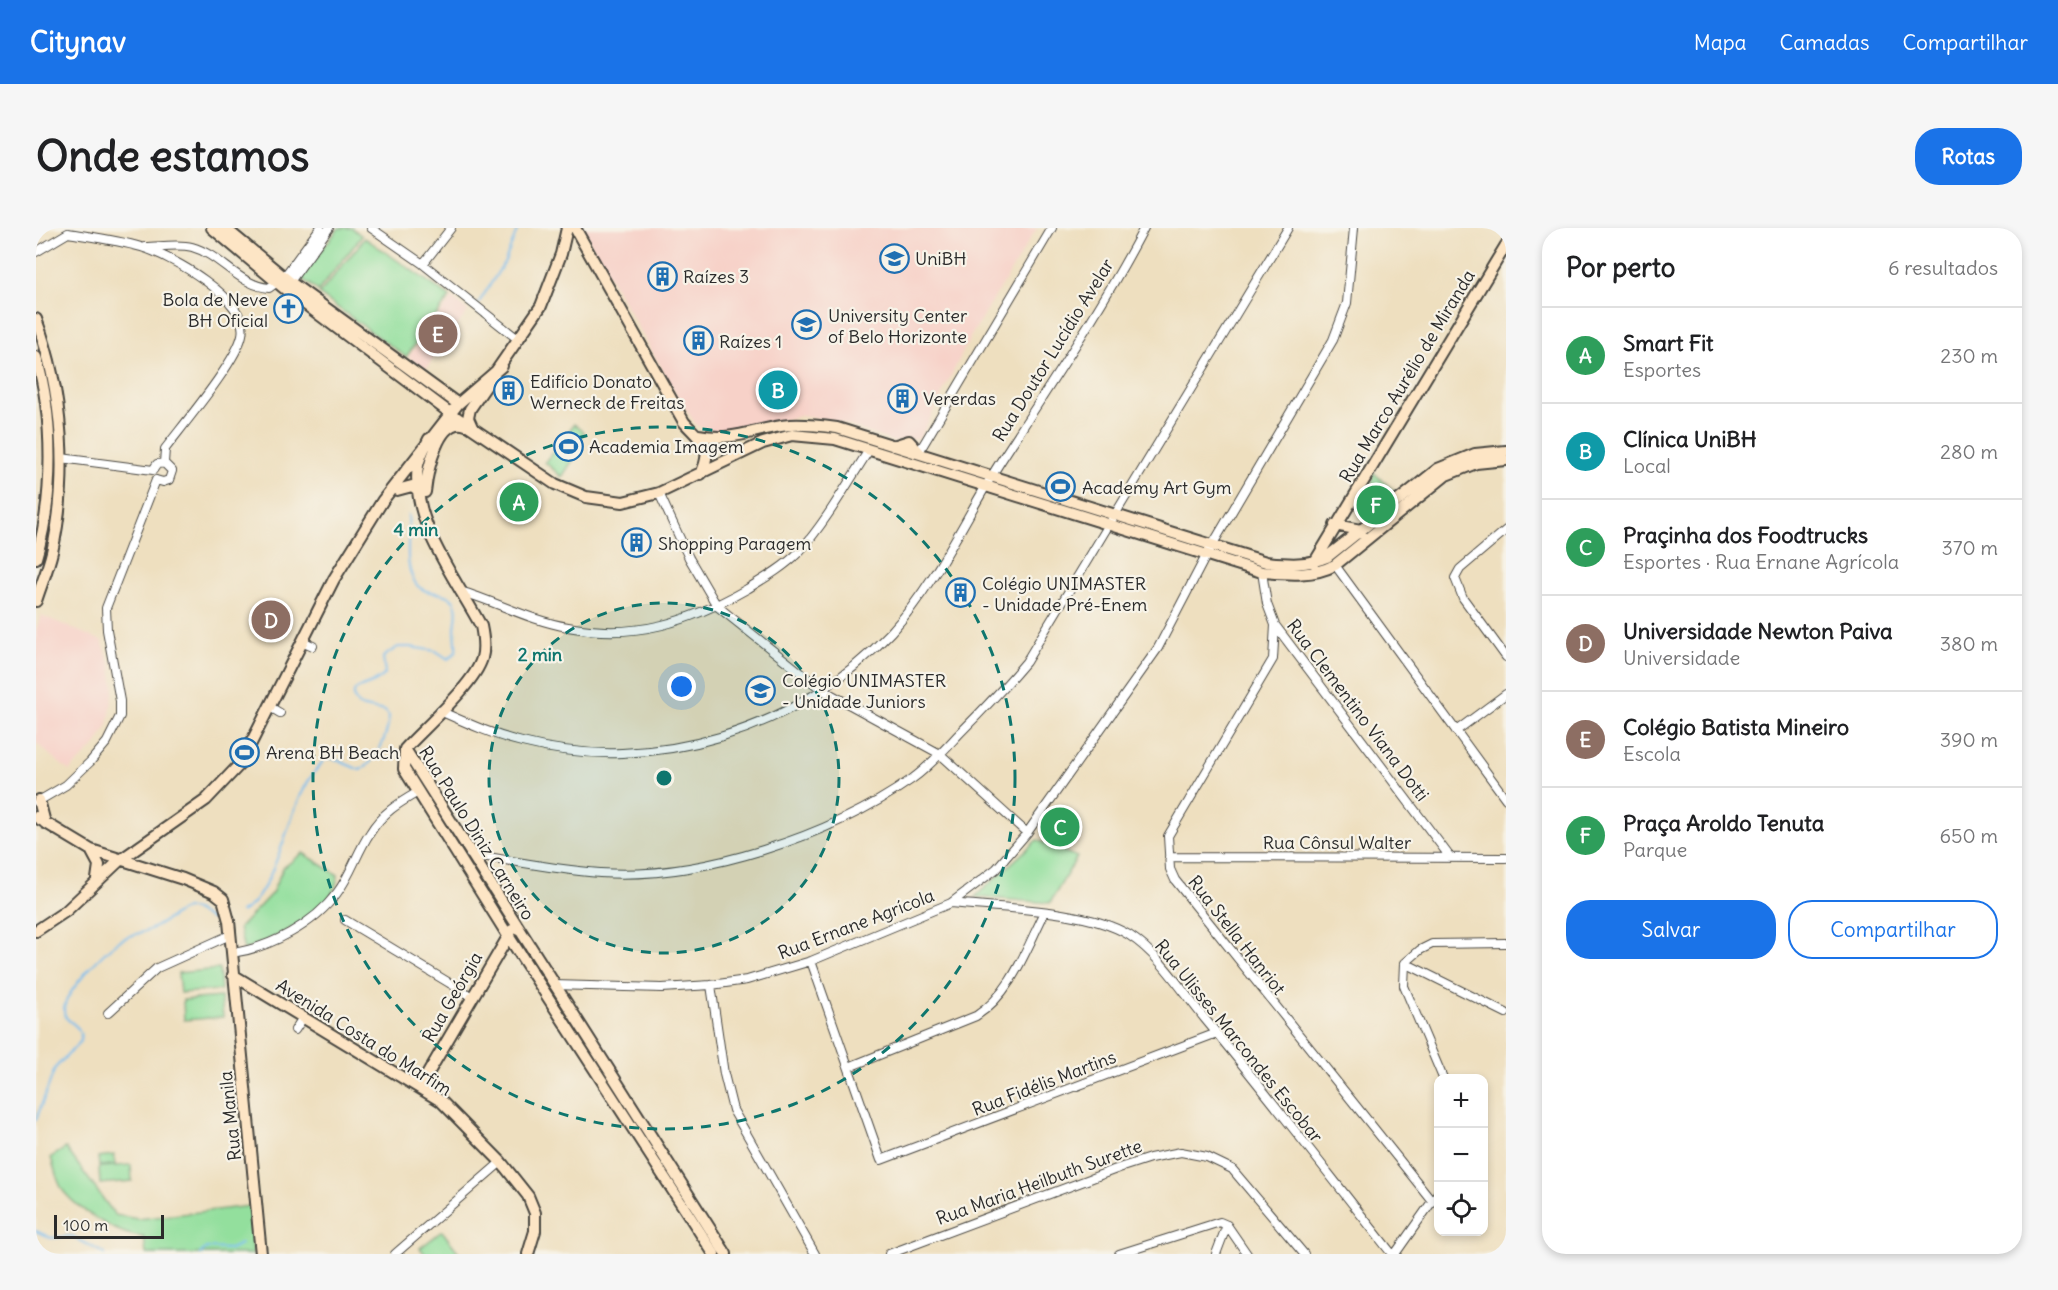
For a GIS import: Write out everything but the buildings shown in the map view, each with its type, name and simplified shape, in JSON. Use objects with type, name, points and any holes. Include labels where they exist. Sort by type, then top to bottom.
[{"type":"street","points":[[212,228],[450,413],[555,484],[586,497],[623,502],[659,493],[701,475],[752,447],[792,435],[835,439],[988,481],[1211,549],[1266,561],[1294,564],[1314,562],[1327,557],[1356,529],[1438,469],[1475,454],[1506,451]]},
{"type":"street","points":[[225,228],[284,283],[458,404]]},
{"type":"street","points":[[284,283],[320,228]]},
{"type":"street","points":[[36,252],[68,231],[144,247],[190,246],[207,253],[252,285],[269,288],[284,283],[329,228]]},
{"type":"street","points":[[371,228],[423,264],[519,340]]},
{"type":"street","points":[[423,264],[451,228]]},
{"type":"street","points":[[559,258],[560,228]]},
{"type":"street","points":[[472,427],[468,418],[470,410],[541,306],[559,258],[567,228]]},
{"type":"street","points":[[575,228],[684,422],[698,435],[708,454],[701,475]]},
{"type":"street","points":[[899,457],[919,452],[1052,228]]},
{"type":"street","name":"Rua Doutor Lucídio Avelar","points":[[440,711],[486,731],[549,748],[591,752],[671,750],[708,741],[768,720],[821,689],[860,662],[891,632],[918,599],[988,481],[1116,281],[1144,228]]},
{"type":"street","points":[[470,854],[601,873],[681,869],[747,856],[849,815],[913,778],[999,694],[1026,662],[1288,228]]},
{"type":"street","name":"Rua Ernane Agrícola","points":[[552,985],[662,988],[711,986],[747,980],[811,961],[951,903],[996,868],[1027,833],[1158,648],[1211,549],[1333,340],[1347,303],[1354,228]]},
{"type":"street","points":[[559,258],[570,242],[582,241]]},
{"type":"street","name":"Rua Marco Aurélio de Miranda","points":[[1314,562],[1506,245]]},
{"type":"street","points":[[144,247],[210,283],[228,299],[243,326],[242,336],[232,358],[165,449],[164,463]]},
{"type":"street","points":[[36,319],[44,339],[55,394],[61,458],[60,494],[52,553],[36,601]]},
{"type":"street","points":[[36,357],[46,408],[48,497],[36,558]]},
{"type":"street","points":[[36,931],[66,911],[97,879],[119,861],[206,800],[241,763],[270,707],[308,644],[334,579],[383,500],[450,413],[502,366]]},
{"type":"street","points":[[383,500],[397,490],[432,454],[452,424],[461,422],[472,427]]},
{"type":"street","points":[[698,435],[721,438],[789,425],[837,428],[893,446],[909,441],[919,452],[988,481]]},
{"type":"street","points":[[47,437],[61,458],[153,470]]},
{"type":"street","points":[[405,749],[472,678],[482,658],[484,642],[481,626],[431,538],[419,491],[418,469],[429,439]]},
{"type":"street","points":[[460,591],[484,598],[524,615],[568,627],[613,633],[680,622],[717,606],[772,574],[799,552],[824,519],[869,450]]},
{"type":"street","points":[[423,507],[432,454]]},
{"type":"street","points":[[1211,549],[1262,572],[1316,573],[1335,565],[1446,475],[1476,464],[1506,460]]},
{"type":"street","points":[[153,470],[157,464],[164,463],[171,468],[171,477],[163,482],[156,480]]},
{"type":"street","points":[[119,861],[91,850],[40,820],[39,800],[73,779],[107,742],[120,716],[120,701],[107,630],[106,608],[156,480],[153,470]]},
{"type":"street","points":[[397,490],[408,486],[419,491]]},
{"type":"street","points":[[659,493],[688,558],[717,606],[821,689],[940,754],[1027,833]]},
{"type":"street","points":[[1346,507],[1356,529],[1358,547]]},
{"type":"street","points":[[1335,525],[1356,529]]},
{"type":"street","points":[[1506,530],[1460,568],[1455,578],[1463,598],[1506,657]]},
{"type":"street","points":[[1335,565],[1506,799]]},
{"type":"street","name":"Rua Clementino Viana Dotti","points":[[1262,572],[1267,604],[1275,625],[1450,857]]},
{"type":"street","points":[[471,608],[477,600],[484,598]]},
{"type":"street","name":"Rua Stella Hanriot","points":[[1275,625],[1273,659],[1168,836],[1168,857],[1175,880],[1432,1202]]},
{"type":"street","points":[[1456,731],[1506,694]]},
{"type":"street","points":[[270,707],[280,713]]},
{"type":"street","name":"Rua Paulo Diniz Carneiro","points":[[405,749],[404,769],[507,934],[681,1193],[726,1254]]},
{"type":"street","name":"Rua Paulo Diniz Carneiro","points":[[405,749],[681,1193],[714,1254]]},
{"type":"street","points":[[232,953],[285,934],[323,908],[337,893],[369,833],[382,817],[418,792]]},
{"type":"street","points":[[91,850],[99,865],[97,879]]},
{"type":"street","name":"Rua Cônsul Walter","points":[[1168,857],[1506,858]]},
{"type":"street","name":"Rua Manila","points":[[119,861],[220,892],[227,910],[261,1254]]},
{"type":"street","name":"Rua Ulisses Marcondes Escobar","points":[[951,903],[1045,912],[1093,921],[1128,934],[1152,955],[1217,1033],[1394,1254]]},
{"type":"street","points":[[811,961],[849,1067],[976,1016],[988,1009],[1001,997],[1045,912]]},
{"type":"street","points":[[345,920],[471,996]]},
{"type":"street","name":"Rua Geórgia","points":[[420,1087],[507,934],[517,926]]},
{"type":"street","points":[[108,1013],[157,968],[231,935]]},
{"type":"street","points":[[1441,1074],[1404,986],[1405,963],[1420,950],[1432,944],[1506,943]]},
{"type":"street","points":[[1405,963],[1506,1012]]},
{"type":"street","name":"Avenida Costa do Marfim","points":[[233,975],[441,1101],[501,1162],[528,1197],[536,1214],[535,1232],[528,1254]]},
{"type":"street","points":[[711,986],[724,1074],[733,1110],[815,1254]]},
{"type":"street","points":[[295,1030],[303,1019]]},
{"type":"street","name":"Rua Fidélis Martins","points":[[849,1067],[880,1160],[1217,1033]]},
{"type":"street","name":"Rua Maria Heilbuth Surette","points":[[889,1254],[1119,1168],[1150,1158],[1181,1152],[1207,1157],[1232,1169],[1304,1254]]},
{"type":"street","points":[[395,1254],[501,1162]]},
{"type":"street","points":[[1394,1254],[1434,1199]]},
{"type":"street","points":[[1119,1254],[1220,1222],[1227,1225],[1247,1254]]},
{"type":"street","points":[[1216,1254],[1227,1225]]},
{"type":"shaded area","name":"University Center of Belo Horizonte","points":[[582,228],[1037,228],[971,336],[920,438],[894,442],[839,422],[801,416],[722,434],[697,426],[680,401]]},
{"type":"shaded area","points":[[452,298],[468,311],[425,370],[408,357]]},
{"type":"shaded area","points":[[41,615],[102,641],[111,666],[114,688],[108,725],[96,745],[69,771],[36,743],[36,631]]},
{"type":"green space","points":[[339,228],[352,228],[362,236],[318,291],[300,277]]},
{"type":"green space","points":[[365,238],[450,297],[406,357],[319,294]]},
{"type":"green space","name":"Academia Imagem","points":[[574,424],[584,432],[573,460],[562,477],[545,462]]},
{"type":"green space","points":[[1373,472],[1397,494],[1369,517]]},
{"type":"green space","points":[[1060,809],[1074,820],[1063,847],[1044,834]]},
{"type":"green space","points":[[1037,840],[1077,857],[1050,903],[975,897]]},
{"type":"green space","points":[[303,853],[338,875],[334,889],[326,901],[302,922],[271,939],[244,950],[239,928],[272,893],[283,868]]},
{"type":"green space","points":[[219,969],[221,990],[180,993],[178,973]]},
{"type":"green space","points":[[221,997],[223,1017],[184,1020],[183,1000]]},
{"type":"green space","points":[[66,1148],[115,1215],[138,1219],[250,1206],[253,1254],[146,1254],[144,1237],[123,1232],[101,1221],[80,1207],[64,1192],[51,1157]]},
{"type":"green space","points":[[114,1155],[115,1165],[99,1166],[98,1157]]},
{"type":"green space","points":[[131,1165],[132,1181],[100,1184],[99,1167]]},
{"type":"green space","points":[[442,1231],[460,1254],[425,1254],[420,1248]]},
{"type":"waterway","points":[[478,304],[505,261],[517,231]]},
{"type":"waterway","points":[[240,912],[250,906],[267,881],[301,794],[325,759],[332,758],[360,770],[372,761],[380,747],[389,716],[385,711],[359,706],[353,697],[355,690],[382,677],[385,674],[383,657],[398,647],[436,651],[448,659],[456,652],[457,612],[455,603],[448,596],[421,589],[416,584],[409,568],[408,515]]},
{"type":"waterway","points":[[36,1120],[55,1068],[81,1041],[79,1030],[67,1018],[64,1011],[70,994],[86,972],[121,940],[151,929],[183,910],[191,909],[212,919]]},
{"type":"waterway","points":[[36,1231],[51,1238],[72,1236],[105,1254]]},
{"type":"waterway","points":[[200,1254],[206,1248],[230,1249],[241,1244]]},
{"type":"place","name":"UniBH","points":[[894,258]]},
{"type":"place","name":"Raízes 3","points":[[662,276]]},
{"type":"place","name":"Bola de Neve BH Oficial","points":[[289,309]]},
{"type":"place","name":"University Center of Belo Horizonte","points":[[807,325]]},
{"type":"place","name":"Colégio Batista Mineiro","points":[[438,334]]},
{"type":"place","name":"Raízes 1","points":[[698,341]]},
{"type":"place","name":"Clínica UniBH","points":[[778,390]]},
{"type":"place","name":"Edifício Donato Werneck de Freitas","points":[[509,391]]},
{"type":"place","name":"Vererdas","points":[[902,398]]},
{"type":"place","name":"Academia Imagem","points":[[568,446]]},
{"type":"place","name":"Academy Art Gym","points":[[1061,487]]},
{"type":"place","name":"Smart Fit","points":[[519,502]]},
{"type":"place","name":"Praça Aroldo Tenuta","points":[[1376,505]]},
{"type":"place","name":"Shopping Paragem","points":[[637,543]]},
{"type":"place","name":"Colégio UNIMASTER - Unidade Pré-Enem","points":[[961,593]]},
{"type":"place","name":"Universidade Newton Paiva","points":[[271,620]]},
{"type":"place","name":"Colégio UNIMASTER - Unidade Juniors","points":[[761,690]]},
{"type":"place","name":"Arena BH Beach","points":[[245,752]]},
{"type":"place","name":"Praçinha dos Foodtrucks","points":[[1060,827]]}]
